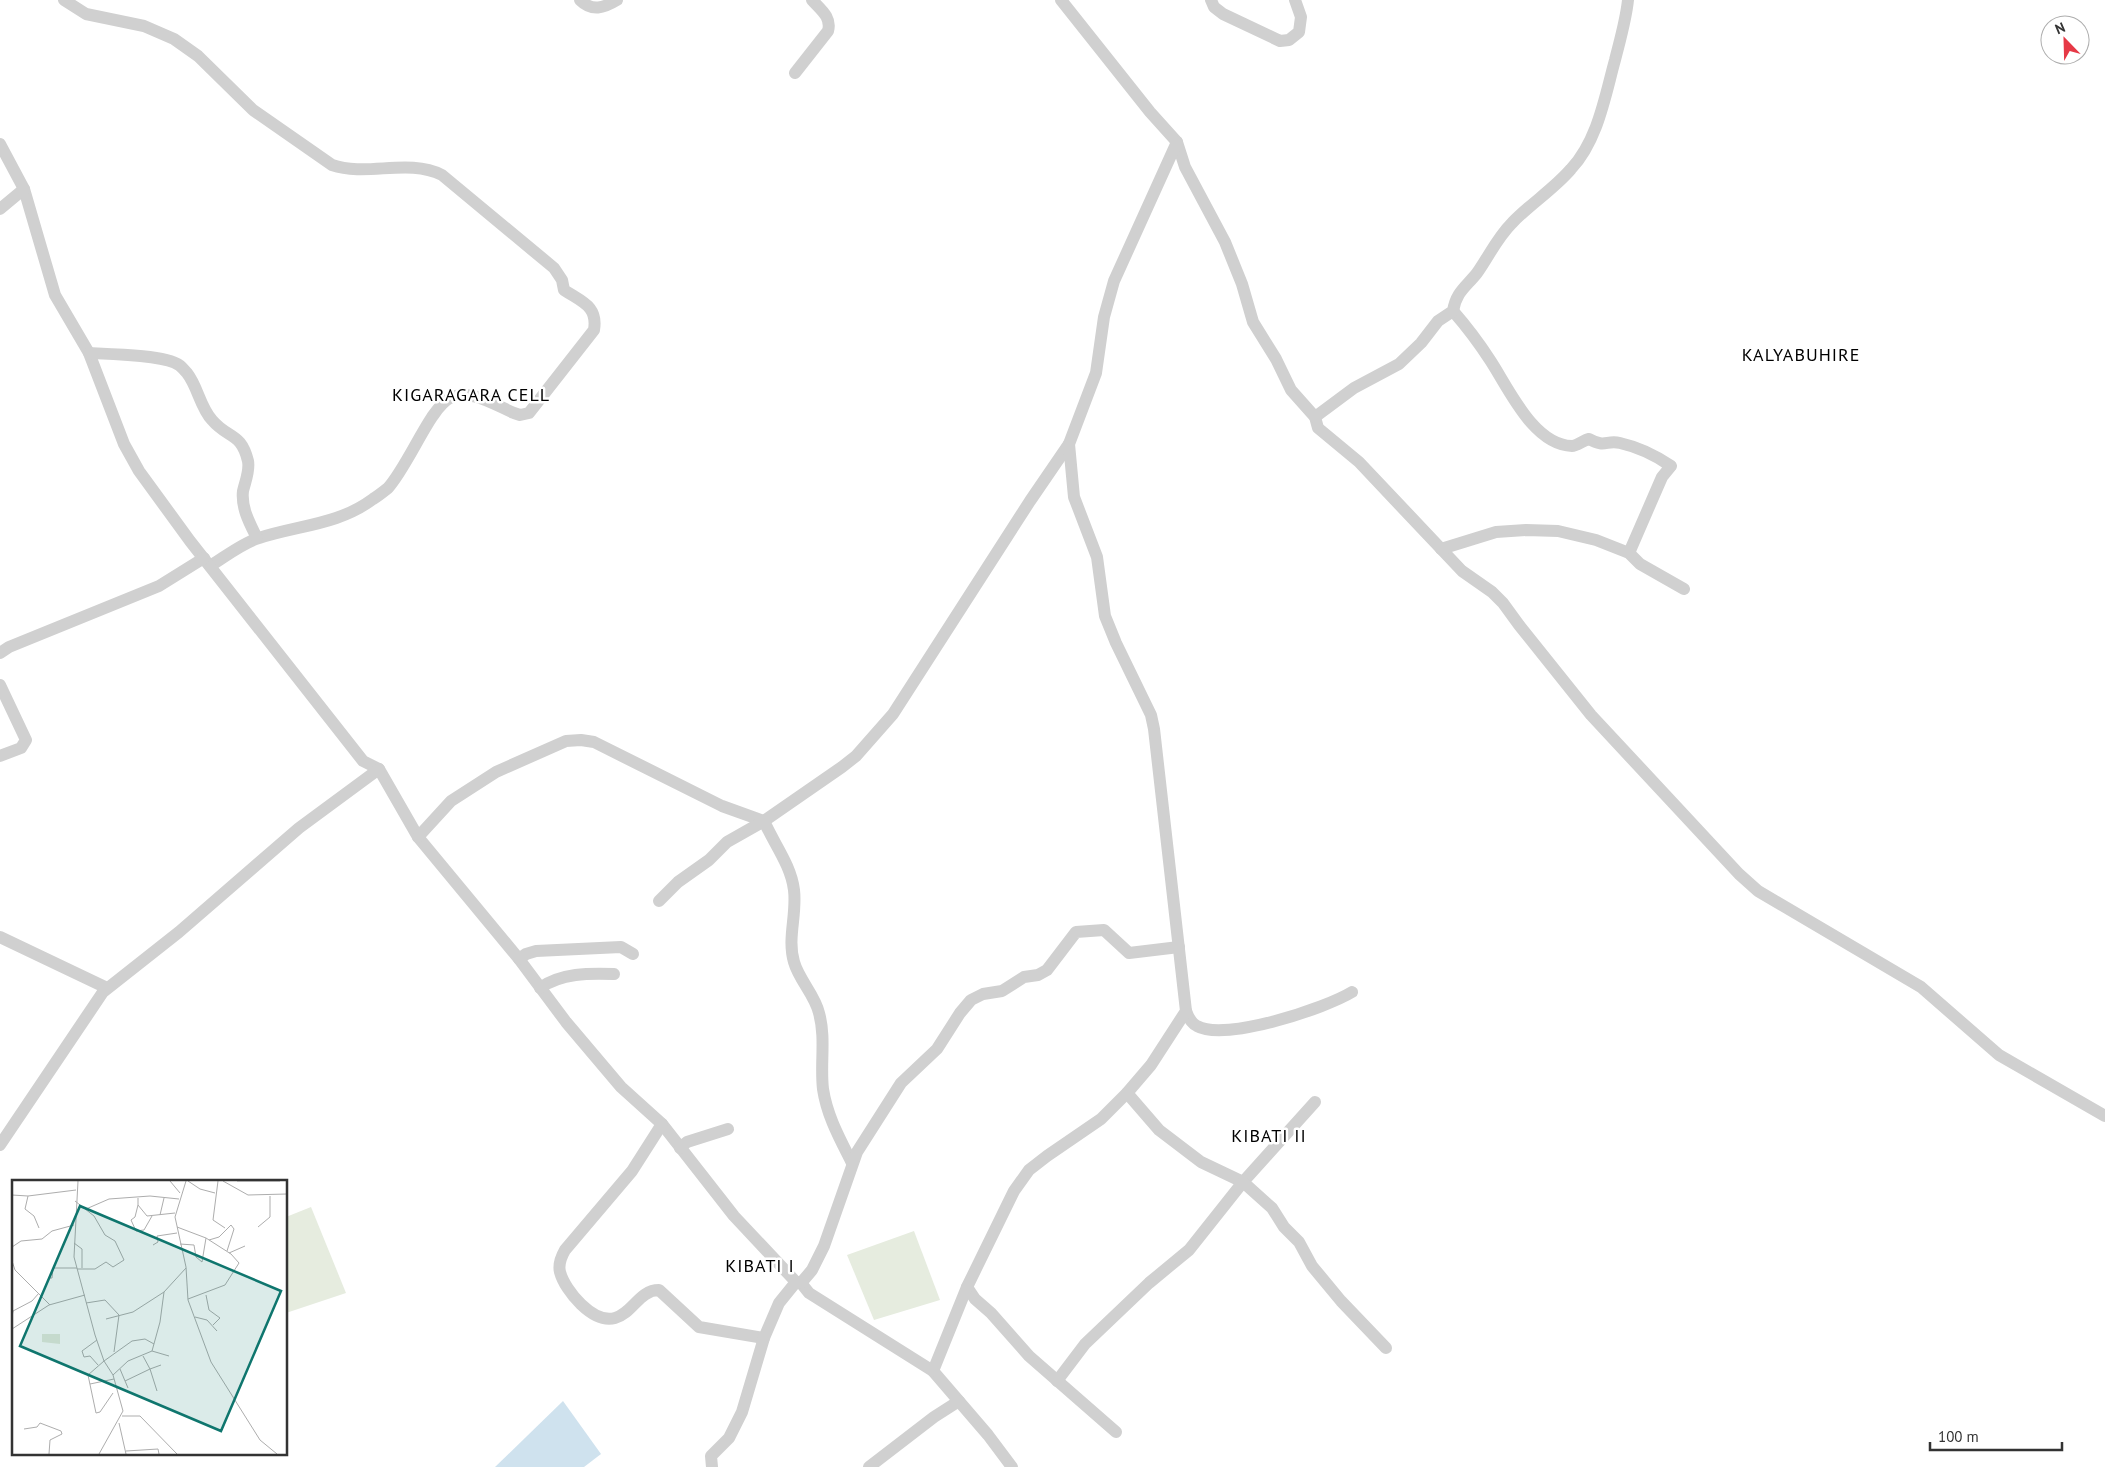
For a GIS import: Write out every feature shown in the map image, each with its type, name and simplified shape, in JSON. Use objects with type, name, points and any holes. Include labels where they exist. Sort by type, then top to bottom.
[{"type":"street","points":[[0,653],[9,647],[159,586],[257,538],[286,529],[337,520],[371,501],[388,487],[399,472],[418,438],[448,398],[460,394],[469,394],[520,415],[529,413],[594,330],[594,313],[591,308],[564,290],[562,280],[554,268],[442,174],[419,168],[364,171],[332,165],[253,110],[198,56],[174,39],[144,26],[86,14],[64,0]]},
{"type":"street","points":[[580,0],[589,7],[596,9],[617,0]]},
{"type":"street","points":[[795,73],[830,26],[825,14],[812,0]]},
{"type":"street","points":[[1060,0],[1150,112],[1177,142],[1185,167],[1225,242],[1253,322],[1276,359],[1292,390],[1315,417],[1318,428],[1359,462],[1462,571],[1492,592],[1591,715],[1739,874],[1758,891],[1921,987],[1999,1055],[2105,1116]]},
{"type":"street","points":[[1211,0],[1214,7],[1223,14],[1280,41],[1289,40],[1299,32],[1301,18],[1295,0]]},
{"type":"street","points":[[1628,0],[1627,14],[1605,96],[1594,131],[1585,151],[1572,169],[1512,223],[1496,242],[1477,272],[1455,299],[1454,311],[1475,336],[1519,407],[1540,431],[1556,442],[1574,446],[1590,439],[1599,445],[1618,442],[1654,454],[1671,466],[1662,477],[1629,553]]},
{"type":"street","points":[[659,901],[678,882],[709,860],[727,842],[764,821],[856,756],[892,714],[1030,501],[1070,444],[1096,373],[1104,316],[1114,281],[1177,142]]},
{"type":"street","points":[[0,144],[24,189],[55,296],[89,353],[124,444],[139,471],[207,562],[363,761],[379,769],[418,837],[621,1087],[662,1124],[734,1216],[809,1293],[933,1372],[1012,1467]]},
{"type":"street","points":[[0,209],[24,189]]},
{"type":"street","points":[[1315,417],[1354,388],[1399,364],[1421,343],[1438,321],[1454,311]]},
{"type":"street","points":[[89,353],[164,360],[179,364],[187,373],[210,419],[239,440],[244,449],[248,464],[243,504],[247,518],[257,538]]},
{"type":"street","points":[[1070,444],[1074,497],[1097,557],[1105,616],[1151,715],[1157,747],[1161,802],[1186,1011],[1189,1019],[1198,1027],[1222,1030],[1270,1023],[1326,1005],[1352,992]]},
{"type":"street","points":[[1442,549],[1483,535],[1526,530],[1574,534],[1596,540],[1629,553],[1654,574],[1684,589]]},
{"type":"street","points":[[0,685],[26,740],[25,745],[21,748],[0,756]]},
{"type":"street","points":[[418,837],[451,801],[468,788],[496,772],[553,746],[566,741],[581,740],[594,742],[722,806],[764,821],[792,881],[794,892],[790,938],[794,964],[819,1012],[823,1041],[823,1089],[826,1104],[831,1121],[852,1162]]},
{"type":"street","points":[[0,1145],[108,988],[180,932],[299,828],[379,769]]},
{"type":"street","points":[[712,1467],[712,1456],[729,1438],[742,1412],[764,1338],[779,1303],[812,1270],[824,1246],[856,1152],[901,1083],[937,1048],[971,1000],[983,994],[1002,991],[1024,978],[1038,975],[1047,970],[1076,932],[1104,930],[1129,953],[1179,947]]},
{"type":"street","points":[[0,937],[108,988]]},
{"type":"street","points":[[518,959],[536,951],[621,947],[633,954]]},
{"type":"street","points":[[540,988],[551,980],[572,976],[614,974]]},
{"type":"street","points":[[933,1372],[967,1287],[1014,1191],[1029,1170],[1101,1119],[1127,1093],[1151,1065],[1186,1011]]},
{"type":"street","points":[[1127,1093],[1159,1130],[1201,1162],[1243,1182],[1272,1208],[1284,1227],[1299,1242],[1312,1266],[1341,1301],[1386,1348]]},
{"type":"street","points":[[1056,1375],[1104,1325],[1149,1283],[1189,1250],[1243,1182],[1315,1102]]},
{"type":"street","points":[[662,1124],[632,1171],[565,1250],[560,1260],[559,1270],[564,1282],[580,1304],[594,1315],[608,1320],[626,1313],[644,1295],[652,1290],[659,1290],[699,1327],[764,1338]]},
{"type":"street","points":[[680,1148],[687,1142],[728,1129]]},
{"type":"street","points":[[967,1287],[975,1299],[991,1313],[1029,1356],[1056,1375],[1116,1432]]},
{"type":"street","points":[[869,1467],[934,1416],[959,1401]]},
{"type":"shaded area","points":[[311,1207],[346,1293],[288,1312],[288,1216]]},
{"type":"shaded area","points":[[914,1231],[940,1300],[874,1320],[847,1255]]},
{"type":"water","points":[[563,1401],[601,1454],[584,1467],[495,1467]]},
{"type":"district","name":"KALYABUHIRE","points":[[1801,355]]},
{"type":"district","name":"KIGARAGARA CELL","points":[[471,395]]},
{"type":"district","name":"KIBATI II","points":[[1269,1136]]},
{"type":"district","name":"KIBATI I","points":[[760,1266]]}]
